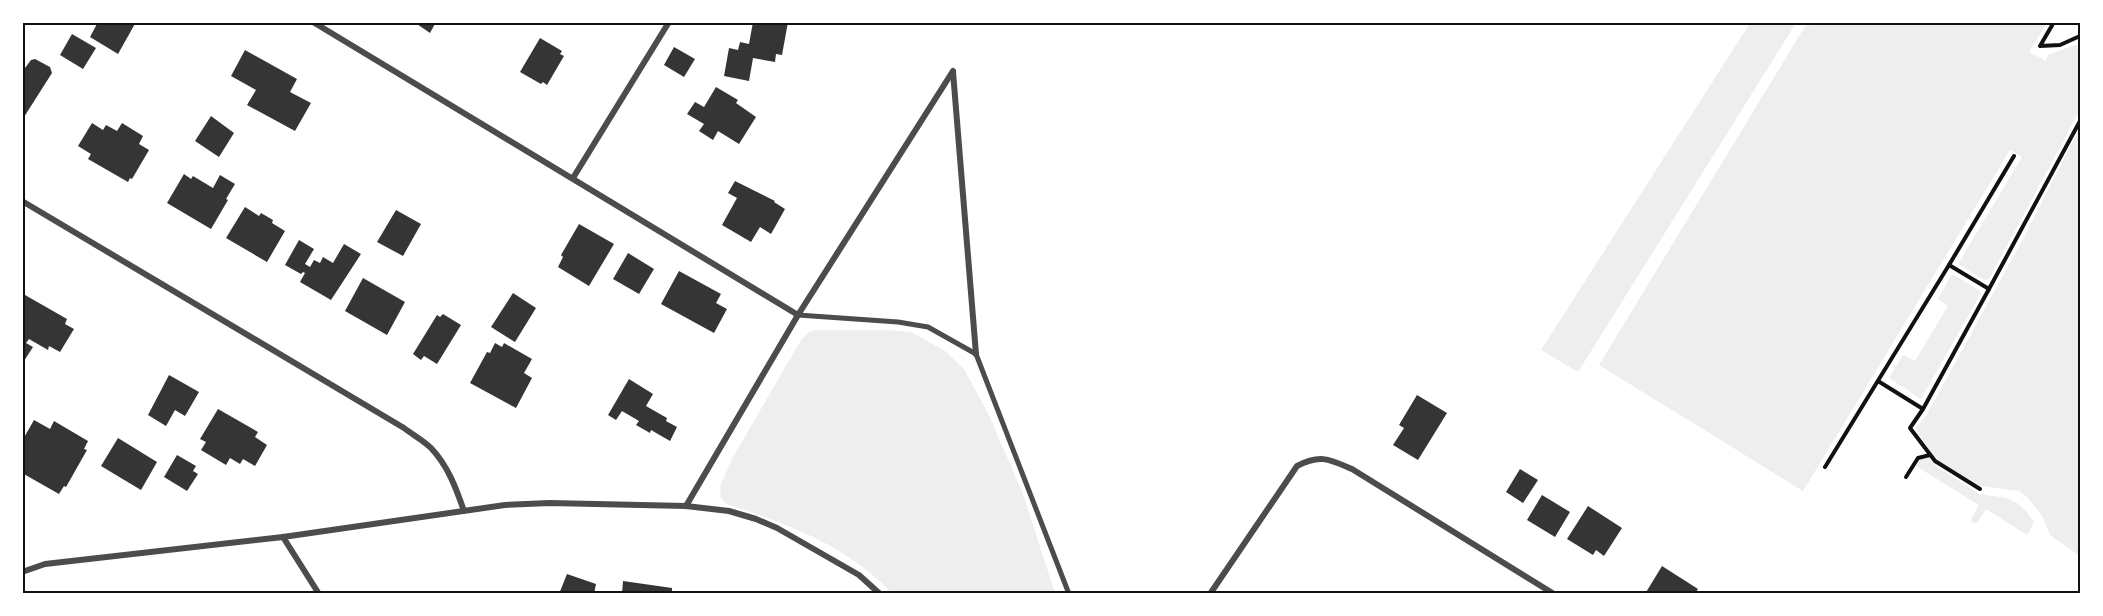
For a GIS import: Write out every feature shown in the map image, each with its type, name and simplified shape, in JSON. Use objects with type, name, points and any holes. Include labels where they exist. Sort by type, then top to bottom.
[{"type":"street","points":[[313,22],[798,315],[898,322],[928,327],[976,354]]},
{"type":"street","points":[[573,178],[669,22]]},
{"type":"street","points":[[686,506],[798,315],[953,71],[976,354],[1069,594]]},
{"type":"street","points":[[22,201],[404,428],[430,447],[442,462],[452,478],[464,511]]},
{"type":"street","points":[[1210,594],[1297,466],[1310,459],[1326,458],[1352,469],[1554,594]]},
{"type":"street","points":[[22,572],[45,564],[283,537],[505,505],[550,503],[686,506],[729,511],[777,528],[859,575],[880,594]]},
{"type":"street","points":[[283,537],[319,594]]},
{"type":"path","points":[[2054,22],[2040,46],[2060,45],[2080,36]]},
{"type":"path","points":[[1980,489],[1935,461],[1911,428],[2080,120]]},
{"type":"path","points":[[1825,467],[2014,156]]},
{"type":"path","points":[[1949,265],[1989,289]]},
{"type":"path","points":[[1878,381],[1923,409]]},
{"type":"path","points":[[1906,477],[1918,458],[1930,455]]},
{"type":"shaded area","points":[[1750,23],[1796,23],[1578,372],[1541,350]]},
{"type":"shaded area","points":[[1807,23],[1851,51],[1808,23],[2047,23],[2029,52],[2046,61],[2048,55],[2080,43],[2080,110],[1989,279],[1984,280],[1958,264],[2022,157],[2010,150],[1803,491],[1599,365]]},
{"type":"shaded area","points":[[2080,127],[2080,556],[2050,535],[2042,516],[2027,497],[2019,491],[1981,486],[1936,460],[1915,428],[1926,416],[2024,237]]},
{"type":"shaded area","points":[[1952,274],[1980,291],[1980,295],[1921,399],[1889,378],[1903,355],[1915,361],[1948,306],[1938,299]]},
{"type":"shaded area","points":[[815,330],[911,332],[945,351],[964,369],[989,415],[1023,494],[1055,593],[892,593],[855,562],[816,538],[727,504],[721,498],[720,486],[733,457],[801,340]]},
{"type":"shaded area","points":[[1929,458],[1932,463],[1979,494],[2007,498],[2017,503],[2034,522],[2027,535],[1986,509],[1977,523],[1972,523],[1971,519],[1979,505],[1916,466],[1920,460]]},
{"type":"building","points":[[98,22],[136,22],[118,54],[90,37]]},
{"type":"building","points":[[414,22],[436,22],[430,33]]},
{"type":"building","points":[[753,22],[788,22],[782,55],[776,54],[775,62],[753,58],[749,81],[724,76],[729,48],[738,50],[740,42],[749,44]]},
{"type":"building","points":[[72,34],[96,48],[83,69],[60,55]]},
{"type":"building","points":[[540,38],[562,51],[560,54],[564,56],[547,85],[520,72]]},
{"type":"building","points":[[674,47],[695,59],[684,77],[664,65]]},
{"type":"building","points":[[245,50],[297,79],[290,92],[311,103],[295,131],[247,105],[256,90],[231,76]]},
{"type":"building","points":[[35,59],[50,67],[52,73],[24,117],[22,116],[22,72],[31,60]]},
{"type":"building","points":[[716,87],[738,100],[736,103],[756,117],[739,144],[718,131],[713,140],[699,131],[704,124],[687,114],[695,102],[704,107]]},
{"type":"building","points":[[211,116],[234,133],[219,157],[195,141]]},
{"type":"building","points":[[92,123],[103,130],[106,125],[117,131],[122,123],[143,136],[139,144],[149,150],[128,182],[88,159],[91,154],[78,146]]},
{"type":"building","points":[[184,174],[191,179],[193,176],[213,188],[220,175],[235,184],[211,229],[167,203]]},
{"type":"building","points":[[735,181],[775,201],[785,209],[771,234],[760,227],[751,242],[722,225],[737,198],[728,193]]},
{"type":"building","points":[[245,207],[259,216],[261,213],[273,220],[272,223],[285,231],[267,262],[226,238]]},
{"type":"building","points":[[396,210],[421,224],[403,256],[377,242]]},
{"type":"building","points":[[579,224],[614,244],[589,286],[558,267],[563,257],[561,255]]},
{"type":"building","points":[[299,240],[314,249],[305,264],[310,267],[314,260],[320,263],[323,257],[333,263],[344,244],[361,254],[331,300],[300,282],[305,273],[301,274],[285,265]]},
{"type":"building","points":[[628,253],[654,269],[639,294],[613,279]]},
{"type":"building","points":[[679,271],[721,294],[716,303],[727,309],[714,333],[661,304]]},
{"type":"building","points":[[363,278],[405,302],[387,335],[345,311]]},
{"type":"building","points":[[513,293],[536,308],[515,342],[491,327]]},
{"type":"building","points":[[25,295],[67,319],[65,324],[74,329],[60,352],[49,346],[48,350],[29,339],[26,343],[33,347],[22,364],[22,299]]},
{"type":"building","points":[[443,314],[461,325],[437,364],[424,356],[421,360],[413,354],[437,315],[440,317]]},
{"type":"building","points":[[495,343],[502,347],[504,343],[532,359],[524,373],[532,378],[516,408],[470,383],[487,352],[490,353]]},
{"type":"building","points":[[169,375],[199,392],[185,416],[175,410],[166,426],[148,415]]},
{"type":"building","points":[[629,379],[653,394],[646,406],[667,418],[666,421],[677,427],[670,441],[651,430],[650,433],[636,425],[639,421],[622,411],[616,420],[608,415]]},
{"type":"building","points":[[1417,395],[1447,413],[1418,460],[1393,445],[1404,428],[1399,425]]},
{"type":"building","points":[[218,409],[258,432],[255,437],[267,445],[255,466],[243,459],[240,464],[230,458],[226,465],[201,450],[206,442],[200,439]]},
{"type":"building","points":[[34,420],[50,429],[54,421],[88,441],[84,449],[87,450],[66,487],[64,486],[59,494],[22,473],[22,441]]},
{"type":"building","points":[[118,438],[157,462],[141,490],[101,466]]},
{"type":"building","points":[[177,455],[196,466],[193,471],[198,474],[187,491],[164,477]]},
{"type":"building","points":[[1520,469],[1538,480],[1523,503],[1506,492]]},
{"type":"building","points":[[1542,495],[1570,512],[1555,537],[1527,520]]},
{"type":"building","points":[[1588,506],[1622,528],[1604,556],[1596,550],[1593,555],[1567,539]]},
{"type":"building","points":[[1662,566],[1698,589],[1695,594],[1645,594]]},
{"type":"building","points":[[567,574],[596,584],[594,594],[559,594]]},
{"type":"building","points":[[623,581],[672,588],[672,594],[622,594]]}]
